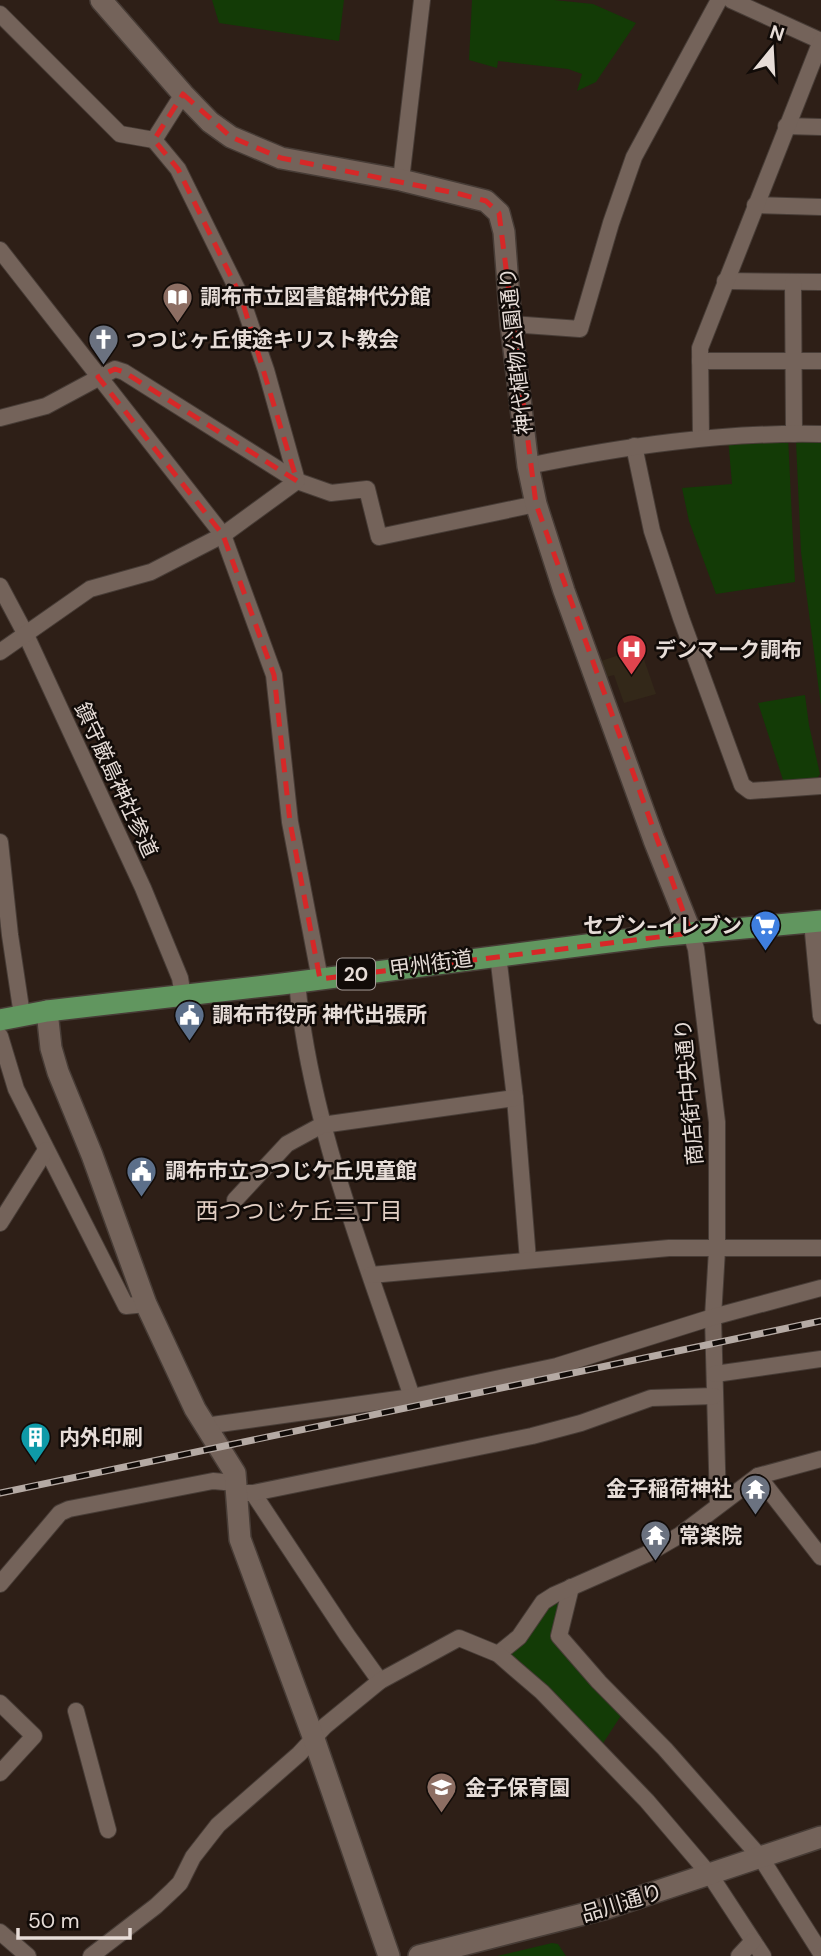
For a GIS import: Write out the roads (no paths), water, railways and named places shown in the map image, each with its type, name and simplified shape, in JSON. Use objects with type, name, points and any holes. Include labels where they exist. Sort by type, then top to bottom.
[{"type":"highway","name":"甲州街道","points":[[0,1020],[47,1011],[498,955],[816,921]]},
{"type":"street","name":"神代植物公園通り","points":[[101,0],[183,94],[210,122],[231,137],[281,158],[401,180],[486,201],[499,213],[504,232],[511,324],[528,466],[536,504],[564,591],[654,840],[691,933]]},
{"type":"street","points":[[401,180],[422,0]]},
{"type":"street","points":[[511,324],[580,329],[611,223],[634,157],[719,0]]},
{"type":"street","points":[[701,438],[700,348],[821,41],[731,0]]},
{"type":"street","points":[[0,14],[120,134],[154,140],[178,169],[241,296],[297,481]]},
{"type":"street","points":[[154,140],[183,94]]},
{"type":"street","points":[[786,127],[821,127]]},
{"type":"street","points":[[755,205],[821,206]]},
{"type":"street","points":[[0,250],[223,535],[274,675],[290,822],[320,979]]},
{"type":"street","points":[[725,281],[821,282]]},
{"type":"street","points":[[793,282],[794,433]]},
{"type":"street","points":[[700,361],[821,361]]},
{"type":"street","points":[[0,418],[46,406],[115,369],[124,372],[297,481],[331,493],[367,489],[379,537],[536,504]]},
{"type":"street","points":[[528,466],[634,446],[701,438],[821,434]]},
{"type":"street","points":[[634,446],[652,531],[742,785],[750,791],[821,786]]},
{"type":"street","points":[[0,652],[90,590],[152,572],[223,535],[297,481]]},
{"type":"street","name":"鎮守厳島神社参道","points":[[0,586],[26,635],[143,888],[180,978],[183,996]]},
{"type":"street","points":[[0,849],[22,1015]]},
{"type":"street","points":[[816,921],[821,1016]]},
{"type":"street","name":"商店街中央通り","points":[[691,933],[696,949],[717,1122],[717,1250],[713,1317],[718,1505]]},
{"type":"street","points":[[498,955],[515,1098],[528,1260]]},
{"type":"street","points":[[297,982],[310,1069],[322,1125],[412,1397]]},
{"type":"street","points":[[47,1011],[51,1048],[58,1072],[146,1304],[168,1354],[205,1426],[235,1472],[242,1490],[380,1681]]},
{"type":"street","points":[[0,1036],[16,1089],[126,1306],[146,1304]]},
{"type":"street","points":[[234,1200],[287,1144],[322,1125],[515,1098]]},
{"type":"street","points":[[0,1223],[46,1150]]},
{"type":"street","points":[[371,1275],[669,1248],[821,1248]]},
{"type":"street","points":[[205,1426],[412,1397],[557,1366],[713,1317],[821,1288]]},
{"type":"street","points":[[715,1374],[821,1359]]},
{"type":"street","points":[[0,1584],[60,1513],[69,1509],[213,1481],[242,1490],[531,1436],[581,1423],[651,1398],[714,1396]]},
{"type":"street","points":[[498,1654],[519,1637],[543,1602],[647,1554],[680,1535],[758,1476],[821,1459]]},
{"type":"street","points":[[758,1476],[821,1558]]},
{"type":"street","points":[[242,1490],[240,1539],[314,1739],[389,1956]]},
{"type":"street","points":[[571,1587],[559,1636],[599,1682],[665,1749],[761,1858],[821,1953]]},
{"type":"street","points":[[91,1956],[173,1891],[193,1857],[218,1825],[325,1726],[380,1681],[459,1638],[498,1654],[542,1692],[647,1801],[710,1875],[763,1956]]},
{"type":"street","points":[[0,1703],[34,1736],[0,1773]]},
{"type":"street","points":[[75,1711],[108,1830]]},
{"type":"street","name":"品川通り","points":[[419,1956],[547,1925],[710,1875],[821,1837]]},
{"type":"street","points":[[0,1932],[27,1956]]},
{"type":"street","points":[[739,1956],[753,1941]]},
{"type":"railway","points":[[0,1493],[821,1321]]},
{"type":"place","name":"調布市立図書館神代分館","points":[[177,324]]},
{"type":"place","name":"つつじヶ丘使途キリスト教会","points":[[103,367]]},
{"type":"place","name":"デンマーク調布","points":[[632,677]]},
{"type":"place","name":"セブン-イレブン","points":[[765,953]]},
{"type":"place","name":"調布市役所 神代出張所","points":[[189,1042]]},
{"type":"place","name":"調布市立つつじケ丘児童館","points":[[142,1198]]},
{"type":"place","name":"内外印刷","points":[[36,1465]]},
{"type":"place","name":"金子稲荷神社","points":[[755,1516]]},
{"type":"place","name":"常楽院","points":[[656,1563]]},
{"type":"place","name":"金子保育園","points":[[442,1815]]},
{"type":"district","name":"西つつじケ丘三丁目","points":[[299,1211]]}]
